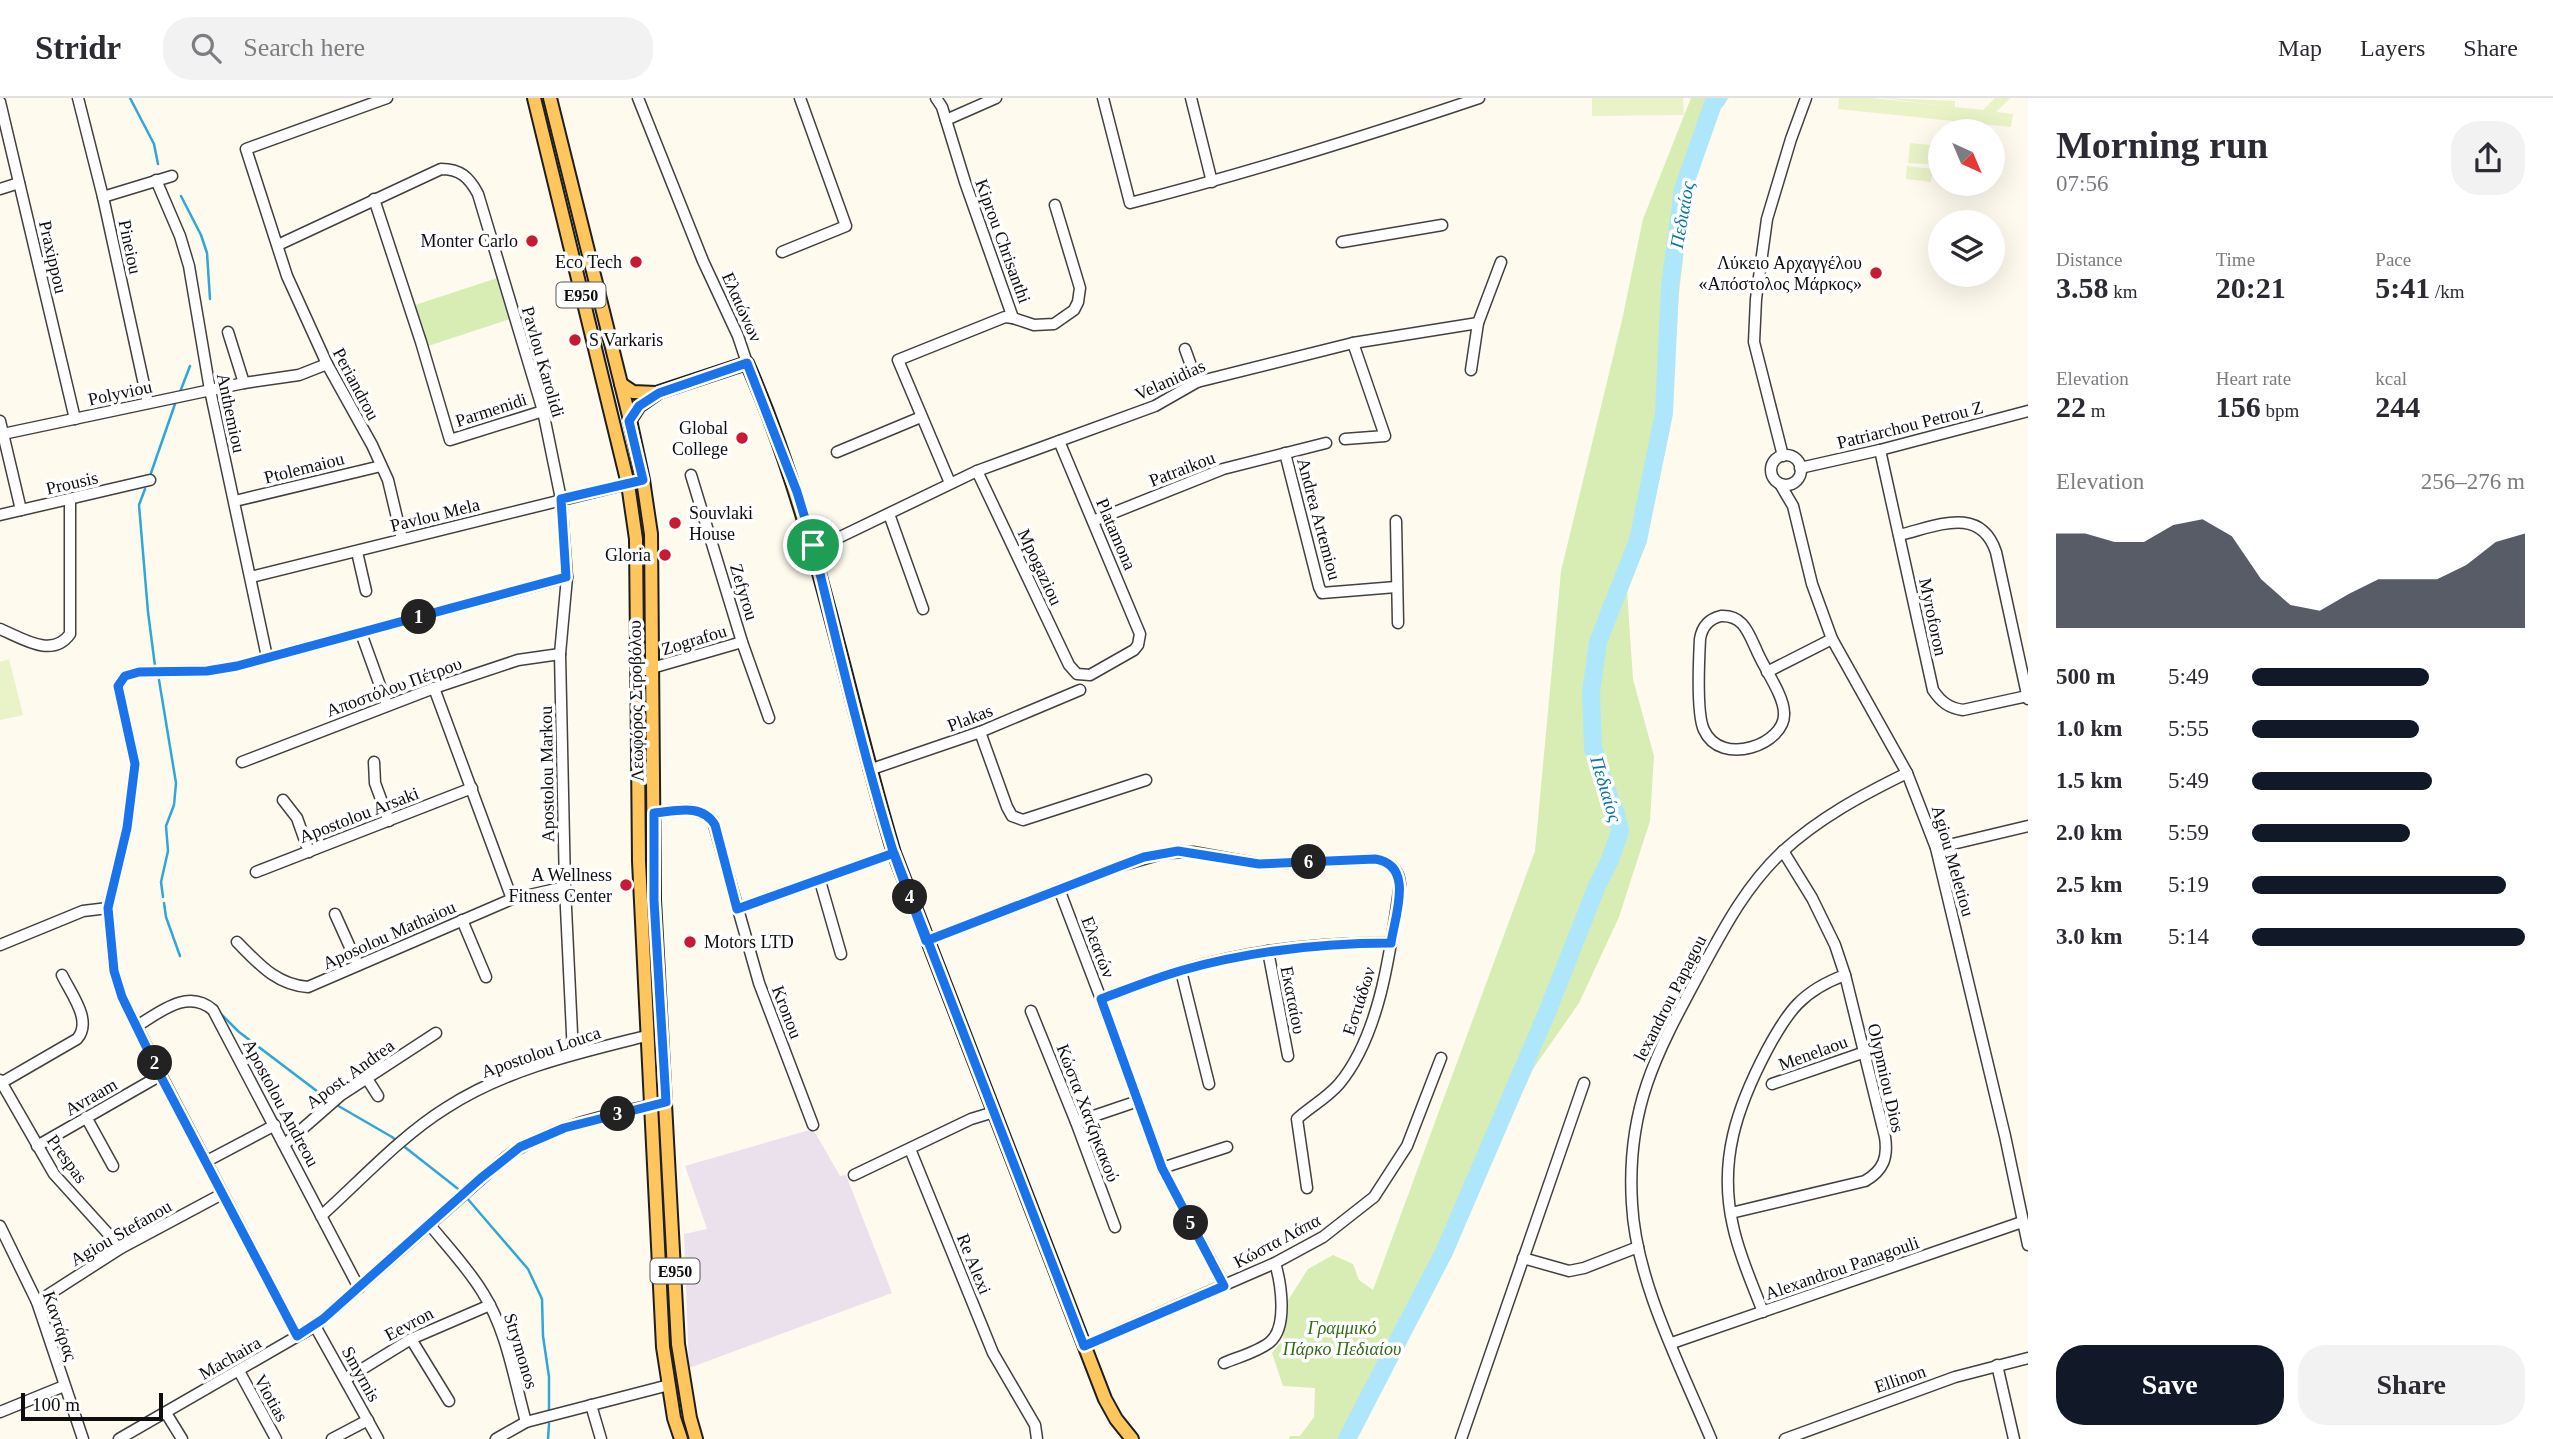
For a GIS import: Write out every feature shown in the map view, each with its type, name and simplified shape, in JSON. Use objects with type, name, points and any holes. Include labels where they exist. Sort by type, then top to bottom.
[{"type":"main road","name":"Λεωφόρος Στροβόλου","points":[[551,99],[621,384],[643,480],[651,534],[654,900],[678,1344],[696,1439]]},
{"type":"main road","name":"Λεωφόρος Στροβόλου","points":[[534,100],[628,484],[636,539],[639,861],[646,1036],[663,1347],[681,1439]]},
{"type":"main road","points":[[629,421],[639,406],[659,393],[747,363]]},
{"type":"main road","name":"Ελαιώνων","points":[[747,363],[778,440],[813,545],[869,770],[894,853],[1105,1399],[1132,1439]]},
{"type":"main road","points":[[621,384],[633,393],[659,393]]},
{"type":"street","name":"Pineiou","points":[[78,98],[103,197],[148,402]]},
{"type":"street","name":"Periandrou","points":[[387,98],[246,149],[287,276],[327,364],[381,466],[393,495],[402,539]]},
{"type":"street","name":"Ελαιώνων","points":[[638,98],[747,363]]},
{"type":"street","points":[[782,252],[846,226],[800,98]]},
{"type":"street","name":"Kiprou Chrisanthi","points":[[921,417],[898,360],[1005,317],[1013,318],[946,120],[936,98]]},
{"type":"street","points":[[946,120],[996,98]]},
{"type":"street","points":[[1102,98],[1130,203],[1341,144],[1479,98]]},
{"type":"street","points":[[1191,98],[1212,182]]},
{"type":"street","points":[[1783,456],[1754,342],[1756,299],[1767,219],[1806,98]]},
{"type":"street","name":"Praxippou","points":[[0,102],[75,419]]},
{"type":"street","name":"Pavlou Karolidi","points":[[374,199],[441,169],[453,169],[468,178],[478,194],[542,411],[561,499],[566,577]]},
{"type":"street","points":[[103,197],[172,176]]},
{"type":"street","name":"Anthemiou","points":[[156,180],[180,236],[189,266],[210,390],[267,657]]},
{"type":"street","points":[[0,189],[19,183]]},
{"type":"street","points":[[278,244],[374,199]]},
{"type":"street","name":"Parmenidi","points":[[374,199],[450,440],[542,411]]},
{"type":"street","points":[[1013,318],[1034,325],[1054,324],[1074,310],[1078,302],[1080,288],[1055,205]]},
{"type":"street","points":[[1342,242],[1442,225]]},
{"type":"street","points":[[1471,370],[1478,323],[1501,262]]},
{"type":"street","name":"Velanidias","points":[[813,545],[840,537],[977,471],[1155,406],[1197,382],[1353,343],[1478,323]]},
{"type":"street","points":[[228,332],[244,383]]},
{"type":"street","points":[[1345,439],[1385,436],[1353,343]]},
{"type":"street","points":[[1185,349],[1197,382]]},
{"type":"street","name":"Polyviou","points":[[3,434],[148,402],[299,375],[327,364]]},
{"type":"street","name":"Patriarchou Petrou Z","points":[[1800,467],[1880,450],[2028,411]]},
{"type":"street","points":[[837,452],[921,417],[950,483]]},
{"type":"street","points":[[0,421],[21,510]]},
{"type":"street","name":"Platamona","points":[[1059,441],[1140,634],[1140,640]]},
{"type":"street","name":"Patraikou","points":[[1093,521],[1223,469],[1326,443]]},
{"type":"street","name":"Myroforon","points":[[1880,450],[1931,685],[1938,697],[1949,706],[1963,710],[2028,698]]},
{"type":"street","name":"Andrea Artemiou","points":[[1285,453],[1322,593],[1396,587]]},
{"type":"street","points":[[1783,456],[1794,458],[1800,467],[1796,480],[1788,485],[1774,480],[1771,469],[1776,459],[1783,456]]},
{"type":"street","name":"Ptolemaiou","points":[[235,501],[381,466]]},
{"type":"street","name":"Mpogaziou","points":[[977,471],[1069,665],[1077,674],[1090,675],[1127,655],[1140,640]]},
{"type":"street","name":"Zefyrou","points":[[691,475],[769,718]]},
{"type":"street","name":"Prousis","points":[[0,515],[150,480]]},
{"type":"street","name":"Pavlou Mela","points":[[251,577],[643,480]]},
{"type":"street","name":"Agiou Meletiou","points":[[1793,506],[1796,480]]},
{"type":"street","name":"Agiou Meletiou","points":[[1780,484],[1793,506],[1812,584],[1832,639],[1907,773],[1936,848],[2005,1136],[2028,1245]]},
{"type":"street","points":[[0,629],[46,647],[60,645],[70,634],[70,499]]},
{"type":"street","points":[[889,514],[923,609]]},
{"type":"street","points":[[1396,521],[1398,622]]},
{"type":"street","points":[[1899,535],[1962,522],[1976,525],[1987,534],[1996,552],[2028,698]]},
{"type":"street","points":[[357,552],[366,592]]},
{"type":"street","points":[[297,1336],[160,1075],[122,997],[114,971],[108,908],[127,828],[135,764],[118,686],[125,676],[139,672],[207,671],[361,633],[566,577]]},
{"type":"street","name":"Apostolou Markou","points":[[566,577],[560,654],[565,887],[573,1054]]},
{"type":"street","points":[[1715,617],[1739,620],[1749,631],[1767,672],[1784,708],[1783,723],[1779,731],[1741,750],[1732,751],[1718,747],[1706,734],[1701,721],[1700,646],[1704,627],[1715,617]]},
{"type":"street","points":[[361,633],[387,705]]},
{"type":"street","points":[[1767,672],[1832,639]]},
{"type":"street","name":"Zografou","points":[[638,672],[743,642]]},
{"type":"street","name":"Αποστόλου Πέτρου","points":[[242,762],[434,688],[518,660],[560,654]]},
{"type":"street","points":[[434,688],[512,899]]},
{"type":"street","name":"Plakas","points":[[869,770],[980,732],[1080,690]]},
{"type":"street","points":[[980,732],[1007,807],[1012,816],[1023,820],[1146,780]]},
{"type":"street","points":[[374,762],[375,783],[388,821]]},
{"type":"street","name":"lexandrou Papagou","points":[[1711,1439],[1646,1276],[1638,1247],[1632,1205],[1632,1160],[1636,1122],[1650,1071],[1659,1049],[1735,909],[1759,877],[1783,851],[1834,811],[1907,773]]},
{"type":"street","name":"Apostolou Arsaki","points":[[256,872],[472,788]]},
{"type":"street","points":[[283,800],[297,818],[309,852]]},
{"type":"street","name":"Kronou","points":[[654,813],[694,809],[713,821],[760,986],[813,1125]]},
{"type":"street","points":[[1936,848],[2028,826]]},
{"type":"street","name":"Εστιάδων","points":[[926,941],[1144,857],[1178,851],[1259,864],[1380,860],[1393,866],[1400,876],[1391,943],[1376,1010],[1346,1075],[1329,1094],[1297,1119],[1307,1188]]},
{"type":"street","name":"Olypmiou Dios","points":[[1731,1213],[1865,1181],[1880,1170],[1886,1157],[1865,1052],[1845,975],[1825,922],[1783,851]]},
{"type":"street","points":[[737,909],[894,853]]},
{"type":"street","points":[[820,881],[841,954]]},
{"type":"street","name":"Aposolou Mathaiou","points":[[237,942],[265,970],[280,980],[295,986],[308,986],[324,982],[512,899],[565,887]]},
{"type":"street","name":"Ελεατών","points":[[1059,889],[1162,1168],[1224,1286]]},
{"type":"street","points":[[0,945],[83,911],[108,908]]},
{"type":"street","points":[[335,914],[358,965]]},
{"type":"street","points":[[462,920],[486,977]]},
{"type":"street","points":[[1101,999],[1181,971],[1268,951],[1309,945],[1391,943]]},
{"type":"street","name":"Εκαταίου","points":[[1268,951],[1288,1056]]},
{"type":"street","points":[[1181,971],[1209,1084]]},
{"type":"street","points":[[1,1082],[77,1039],[83,1030],[84,1021],[62,975]]},
{"type":"street","points":[[1763,1312],[1740,1254],[1731,1213],[1729,1157],[1737,1115],[1745,1094],[1791,1010],[1817,987],[1845,975]]},
{"type":"street","name":"Apostolou Andreou","points":[[137,1026],[172,1004],[187,1000],[206,1004],[219,1020],[359,1287]]},
{"type":"street","name":"Κώστα Χατζηκακού","points":[[1031,1011],[1115,1227]]},
{"type":"street","name":"Apost. Andrea","points":[[285,1144],[332,1102],[366,1077],[436,1033]]},
{"type":"street","name":"Apostolou Louca","points":[[321,1216],[396,1148],[447,1107],[495,1082],[573,1054],[646,1036]]},
{"type":"street","name":"Menelaou","points":[[1772,1084],[1865,1052]]},
{"type":"street","name":"Κώστα Λάπα","points":[[1084,1346],[1275,1263],[1323,1237],[1374,1196],[1407,1146],[1441,1058]]},
{"type":"street","name":"Avraam","points":[[37,1146],[160,1075]]},
{"type":"street","points":[[366,1077],[378,1096]]},
{"type":"street","name":"Prespas","points":[[1,1082],[54,1174],[121,1248]]},
{"type":"street","points":[[1461,1439],[1584,1083]]},
{"type":"street","points":[[1076,1122],[1138,1101]]},
{"type":"street","name":"Machaira","points":[[119,1439],[315,1326],[506,1157],[534,1139],[564,1128],[666,1102]]},
{"type":"street","points":[[854,1175],[971,1119],[993,1112]]},
{"type":"street","points":[[86,1117],[113,1166]]},
{"type":"street","points":[[207,1161],[275,1125]]},
{"type":"street","points":[[1162,1168],[1227,1147]]},
{"type":"street","name":"Re Alexi","points":[[909,1149],[993,1353],[1035,1425],[1037,1439]]},
{"type":"street","name":"Agiou Stefanou","points":[[37,1302],[121,1248],[222,1194]]},
{"type":"street","name":"Alexandrou Panagouli","points":[[1672,1343],[2022,1222]]},
{"type":"street","name":"Strymonos","points":[[429,1224],[478,1284],[489,1305],[502,1334],[526,1422]]},
{"type":"street","name":"Καντάρας","points":[[0,1226],[37,1302],[83,1439]]},
{"type":"street","points":[[1523,1258],[1569,1270],[1584,1268],[1638,1247]]},
{"type":"street","points":[[1224,1363],[1265,1345],[1274,1338],[1279,1322],[1282,1292],[1275,1263]]},
{"type":"street","name":"Eevron","points":[[346,1378],[411,1339],[489,1305]]},
{"type":"street","name":"Smyrnis","points":[[315,1326],[378,1439]]},
{"type":"street","points":[[411,1339],[449,1401]]},
{"type":"street","name":"Ellinon","points":[[1786,1439],[1799,1437],[1912,1392],[2028,1358]]},
{"type":"street","points":[[1997,1365],[2014,1439]]},
{"type":"street","name":"Viotias","points":[[239,1371],[276,1439]]},
{"type":"street","points":[[496,1439],[526,1422],[669,1385]]},
{"type":"street","points":[[0,1412],[64,1386]]},
{"type":"street","points":[[591,1405],[601,1439]]},
{"type":"street","points":[[166,1413],[182,1439]]},
{"type":"street","points":[[332,1439],[368,1419]]},
{"type":"shaded area","points":[[813,1129],[840,1176],[846,1175],[892,1293],[689,1368],[684,1234],[707,1229],[685,1166]]},
{"type":"green space","points":[[1592,98],[1683,98],[1684,115],[1592,116]]},
{"type":"green space","name":"Γραμμικό Πάρκο Πεδιαίου","points":[[1691,98],[1729,98],[1719,108],[1690,195],[1679,294],[1671,423],[1646,544],[1627,590],[1633,679],[1654,756],[1650,821],[1619,917],[1579,1003],[1533,1069],[1420,1316],[1357,1439],[1289,1439],[1290,1436],[1300,1436],[1314,1417],[1315,1388],[1283,1386],[1272,1353],[1283,1340],[1287,1302],[1308,1269],[1333,1255],[1353,1264],[1359,1280],[1373,1290],[1535,851],[1561,571],[1622,320],[1643,219]]},
{"type":"green space","points":[[1839,98],[1873,98],[1943,106],[1882,98],[1955,101],[1955,107],[1983,110],[1995,98],[2010,98],[1996,112],[2013,114],[2011,127],[2006,126],[2006,119],[1934,119],[1838,109]]},
{"type":"green space","points":[[1910,143],[1928,145],[1928,164],[1908,163]]},
{"type":"green space","points":[[1907,166],[1928,168],[1928,182],[1906,179]]},
{"type":"green space","points":[[497,278],[510,319],[428,346],[415,305]]},
{"type":"green space","points":[[9,659],[23,715],[0,720],[0,662]]},
{"type":"waterway","points":[[130,98],[154,144],[158,164]]},
{"type":"waterway","name":"Πεδιαίος","points":[[1347,1439],[1444,1252],[1546,1015],[1620,831],[1593,748],[1591,693],[1598,642],[1638,540],[1664,413],[1670,286],[1683,189],[1713,104],[1718,98]]},
{"type":"waterway","points":[[181,196],[207,253],[210,299]]},
{"type":"waterway","points":[[180,392],[190,366]]},
{"type":"waterway","points":[[151,473],[175,404]]},
{"type":"waterway","points":[[145,489],[139,505],[155,666]]},
{"type":"waterway","points":[[159,680],[176,783],[174,805],[166,826],[168,851],[161,882],[163,897]]},
{"type":"waterway","points":[[164,903],[166,917],[180,956]]},
{"type":"waterway","points":[[220,1013],[239,1032],[330,1101]]},
{"type":"waterway","points":[[335,1104],[392,1137],[462,1192]]},
{"type":"waterway","points":[[466,1197],[528,1269],[542,1299],[543,1336],[549,1377],[549,1412]]},
{"type":"waterway","points":[[548,1439],[549,1424]]},
{"type":"place","name":"Monter Carlo","points":[[532,241]]},
{"type":"place","name":"Eco Tech","points":[[636,262]]},
{"type":"place","name":"Λύκειο Αρχαγγέλου «Απόστολος Μάρκος»","points":[[1876,273]]},
{"type":"place","name":"S Varkaris","points":[[575,340]]},
{"type":"place","name":"Global College","points":[[742,438]]},
{"type":"place","name":"Souvlaki House","points":[[675,523]]},
{"type":"place","name":"Gloria","points":[[665,555]]},
{"type":"place","name":"A Wellness Fitness Center","points":[[626,885]]},
{"type":"place","name":"Motors LTD","points":[[690,942]]},
{"type":"route","points":[[813,545],[797,492],[747,363],[659,393],[639,406],[629,421],[643,480],[561,499],[566,577],[237,666],[207,671],[139,672],[125,676],[118,686],[135,764],[127,828],[108,908],[114,971],[122,997],[160,1075],[297,1336],[315,1326],[481,1178],[520,1147],[564,1128],[666,1102],[654,900],[654,813],[694,809],[708,816],[715,825],[737,909],[894,853],[926,941],[1084,1346],[1224,1286],[1162,1168],[1101,999],[1181,971],[1268,951],[1309,945],[1391,943],[1400,876],[1393,866],[1375,859],[1259,864],[1178,851],[1144,857],[926,941],[920,924],[894,853],[869,770],[813,545]]}]
